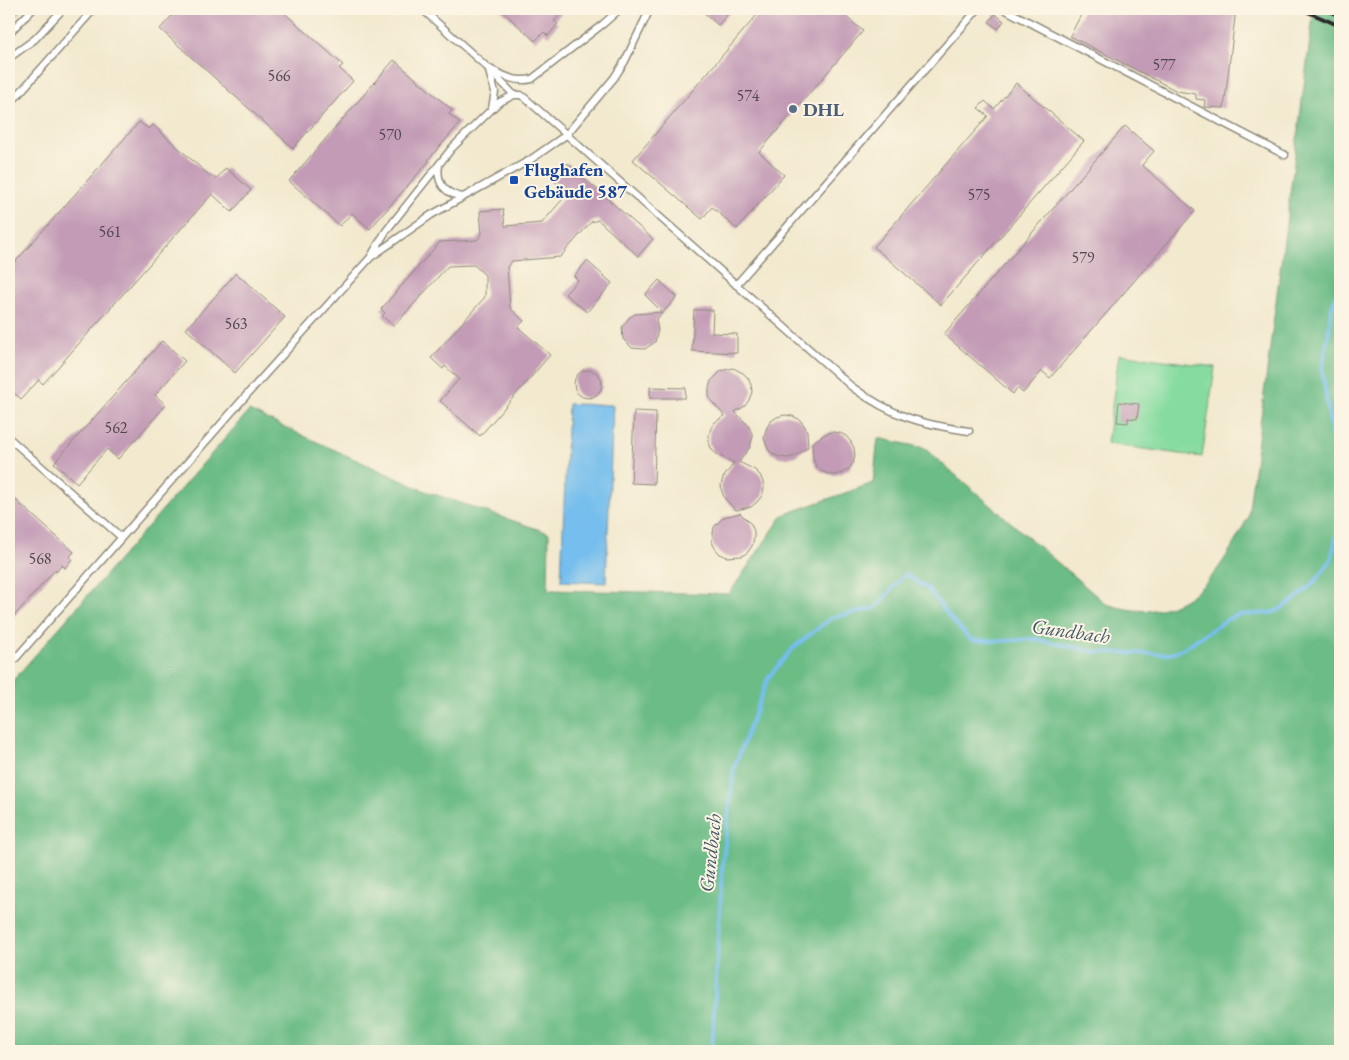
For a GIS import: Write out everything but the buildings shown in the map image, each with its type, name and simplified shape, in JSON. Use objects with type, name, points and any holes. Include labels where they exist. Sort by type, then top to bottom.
[{"type":"lane","points":[[9,33],[33,9]]},
{"type":"lane","points":[[9,58],[35,39],[63,9]]},
{"type":"lane","points":[[9,104],[94,9]]},
{"type":"lane","points":[[422,9],[488,68],[514,95]]},
{"type":"lane","points":[[488,68],[511,79],[532,79],[620,9]]},
{"type":"lane","points":[[370,258],[413,226],[530,160],[566,135],[614,78],[625,61],[650,9]]},
{"type":"lane","points":[[736,285],[978,9]]},
{"type":"lane","points":[[1004,9],[1285,155]]},
{"type":"lane","points":[[488,68],[494,85],[492,108]]},
{"type":"lane","points":[[9,666],[121,537],[370,258],[386,231],[466,133],[492,108],[514,95],[521,95],[525,98],[736,285],[873,402],[910,420],[932,426],[968,431]]},
{"type":"lane","points":[[440,164],[438,172],[441,184],[452,195],[462,197]]},
{"type":"lane","points":[[9,438],[121,537]]},
{"type":"green space","points":[[9,9],[23,9],[14,18],[9,18]]},
{"type":"green space","points":[[1314,9],[1340,9],[1340,1051],[9,1051],[9,685],[249,411],[425,491],[549,533],[548,590],[729,594],[783,515],[873,483],[878,438],[924,448],[1106,604],[1133,610],[1157,610],[1177,604],[1195,593],[1224,560],[1248,517]]},
{"type":"green space","points":[[1119,354],[1215,367],[1202,457],[1107,444]]},
{"type":"water","points":[[568,404],[613,405],[606,583],[561,581]]},
{"type":"waterway","name":"Gundbach","points":[[712,1051],[722,869],[734,768],[768,678],[792,649],[831,618],[876,608],[905,574],[928,589],[952,620],[971,640],[1035,639],[1096,652],[1170,654],[1184,648],[1228,619],[1238,615],[1270,613],[1288,604],[1318,578],[1331,560],[1337,534],[1339,515],[1336,465],[1322,369],[1331,309],[1340,286]]},
{"type":"railway","points":[[1301,9],[1340,26]]},
{"type":"railway","points":[[1326,9],[1340,16]]},
{"type":"place","name":"DHL","points":[[793,109]]},
{"type":"place","name":"Flughafen Gebäude 587","points":[[514,180]]}]
